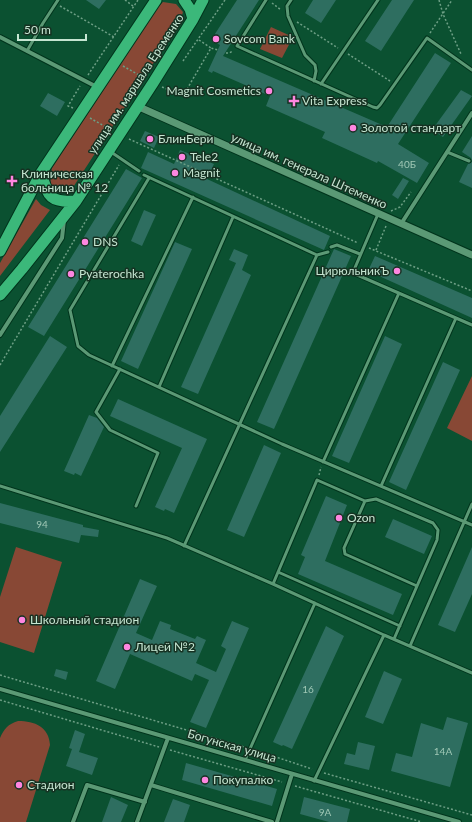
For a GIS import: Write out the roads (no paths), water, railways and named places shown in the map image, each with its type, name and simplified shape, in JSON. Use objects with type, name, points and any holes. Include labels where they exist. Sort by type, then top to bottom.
[{"type":"highway","points":[[0,251],[41,173],[80,112],[157,0]]},
{"type":"highway","points":[[184,0],[190,9],[193,19]]},
{"type":"highway","name":"улица им. маршала Еременко","points":[[0,295],[76,201],[153,83],[193,19],[203,0]]},
{"type":"highway","points":[[41,173],[47,190],[53,199],[63,202],[76,201]]},
{"type":"street","points":[[0,37],[97,87]]},
{"type":"street","name":"улица им. генерала Штеменко","points":[[137,106],[472,255]]},
{"type":"street","points":[[401,224],[472,113]]},
{"type":"street","points":[[0,335],[1,330],[62,238],[65,214]]},
{"type":"street","name":"Богунская улица","points":[[0,689],[459,822]]},
{"type":"street","points":[[137,822],[168,738]]},
{"type":"street","points":[[277,822],[292,774]]},
{"type":"street","points":[[73,822],[87,785],[145,802]]},
{"type":"street","points":[[151,785],[272,822]]},
{"type":"lane","points":[[268,0],[237,46],[374,107],[377,108],[427,38],[472,70]]},
{"type":"lane","points":[[291,0],[287,6],[288,16],[305,55],[314,65],[316,71],[314,81]]},
{"type":"lane","points":[[321,84],[378,0]]},
{"type":"lane","points":[[27,51],[57,2]]},
{"type":"lane","points":[[109,151],[139,171]]},
{"type":"lane","points":[[447,152],[469,161]]},
{"type":"lane","points":[[144,175],[317,255],[328,252]]},
{"type":"lane","points":[[150,178],[70,310],[78,346],[89,355],[240,425],[472,525]]},
{"type":"lane","points":[[112,366],[193,197]]},
{"type":"lane","points":[[378,214],[360,254],[354,270],[355,274],[472,325]]},
{"type":"lane","points":[[159,387],[233,217]]},
{"type":"lane","points":[[331,247],[337,245],[360,254]]},
{"type":"lane","points":[[184,546],[317,255]]},
{"type":"lane","points":[[323,462],[399,293]]},
{"type":"lane","points":[[381,486],[456,318]]},
{"type":"lane","points":[[120,369],[96,412],[110,430],[158,453],[136,506]]},
{"type":"lane","points":[[273,584],[317,480],[365,501],[376,499],[433,523],[438,530],[437,540],[394,639]]},
{"type":"lane","points":[[0,486],[167,538],[472,673]]},
{"type":"lane","points":[[365,501],[344,548],[345,554],[417,586]]},
{"type":"lane","points":[[410,646],[472,504]]},
{"type":"lane","points":[[278,572],[400,626]]},
{"type":"lane","points":[[245,760],[314,603]]},
{"type":"lane","points":[[314,781],[384,635]]},
{"type":"place","name":"Sovcom Bank","points":[[216,39]]},
{"type":"place","name":"Magnit Cosmetics","points":[[269,91]]},
{"type":"place","name":"Vita Express","points":[[294,101]]},
{"type":"place","name":"Золотой стандарт","points":[[353,128]]},
{"type":"place","name":"БлинБери","points":[[150,139]]},
{"type":"place","name":"Tele2","points":[[182,157]]},
{"type":"place","name":"Magnit","points":[[175,173]]},
{"type":"place","name":"Клиническая больница № 12","points":[[12,181]]},
{"type":"place","name":"DNS","points":[[85,242]]},
{"type":"place","name":"ЦирюльникЪ","points":[[397,271]]},
{"type":"place","name":"Pyaterochka","points":[[71,274]]},
{"type":"place","name":"Ozon","points":[[339,518]]},
{"type":"place","name":"Школьный стадион","points":[[22,620]]},
{"type":"place","name":"Лицей №2","points":[[127,647]]},
{"type":"place","name":"Покупалко","points":[[205,780]]},
{"type":"place","name":"Стадион","points":[[19,785]]}]
